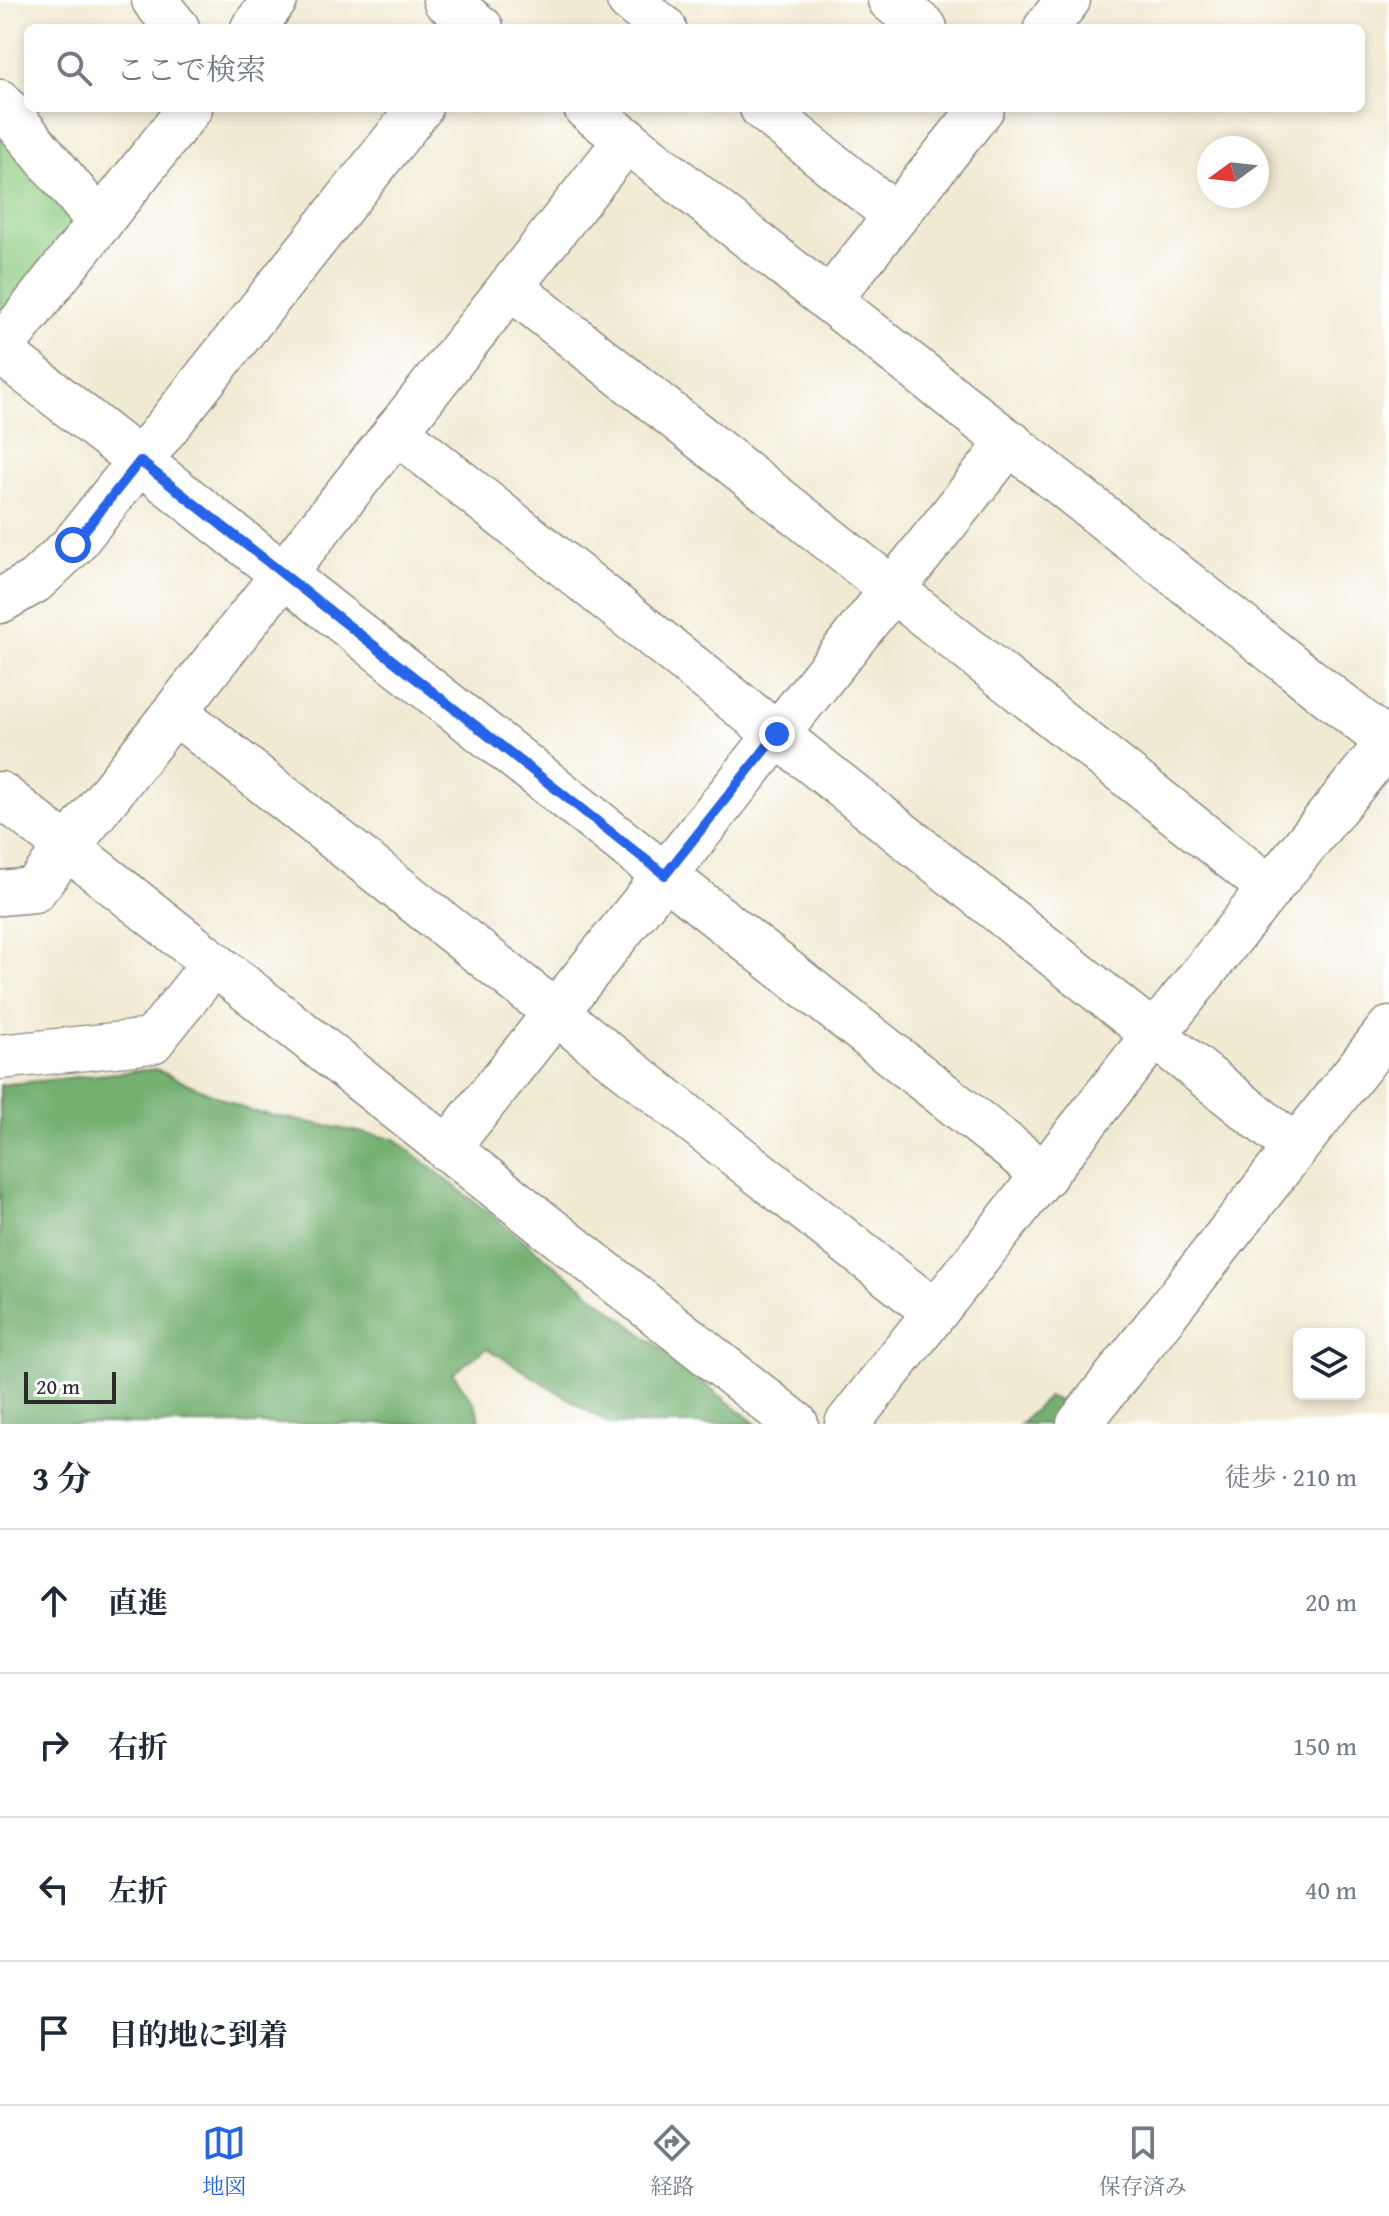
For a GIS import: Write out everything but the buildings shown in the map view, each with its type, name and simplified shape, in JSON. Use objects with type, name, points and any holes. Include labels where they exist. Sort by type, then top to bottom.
[{"type":"street","points":[[154,0],[174,24]]},
{"type":"street","points":[[256,24],[275,0]]},
{"type":"street","points":[[445,0],[476,24]]},
{"type":"street","points":[[629,0],[659,24]]},
{"type":"street","points":[[890,0],[920,24]]},
{"type":"street","points":[[1049,24],[1068,0]]},
{"type":"street","points":[[0,102],[100,223]]},
{"type":"street","points":[[187,112],[0,350],[1045,1175]]},
{"type":"street","points":[[0,601],[35,581],[73,545],[417,112]]},
{"type":"street","points":[[591,112],[1388,743],[847,1424]]},
{"type":"street","points":[[767,112],[896,216]]},
{"type":"street","points":[[829,300],[979,112]]},
{"type":"street","points":[[0,893],[34,890],[627,139]]},
{"type":"street","points":[[510,287],[1270,888]]},
{"type":"street","points":[[396,431],[1295,1147]]},
{"type":"street","points":[[447,1149],[1010,442]]},
{"type":"street","points":[[175,712],[935,1312]]},
{"type":"street","points":[[0,794],[796,1424]]},
{"type":"street","points":[[0,1057],[152,1041],[214,963]]},
{"type":"street","points":[[1079,1424],[1389,1029]]},
{"type":"green space","points":[[0,124],[73,213],[74,238],[0,328]]},
{"type":"green space","points":[[155,1069],[250,1111],[395,1139],[756,1424],[609,1424],[487,1348],[453,1373],[476,1406],[480,1424],[0,1424],[0,1085]]},
{"type":"green space","points":[[1048,1397],[1063,1402],[1066,1411],[1057,1424],[1020,1424]]},
{"type":"route","points":[[73,545],[140,461],[665,875],[777,734]]}]
